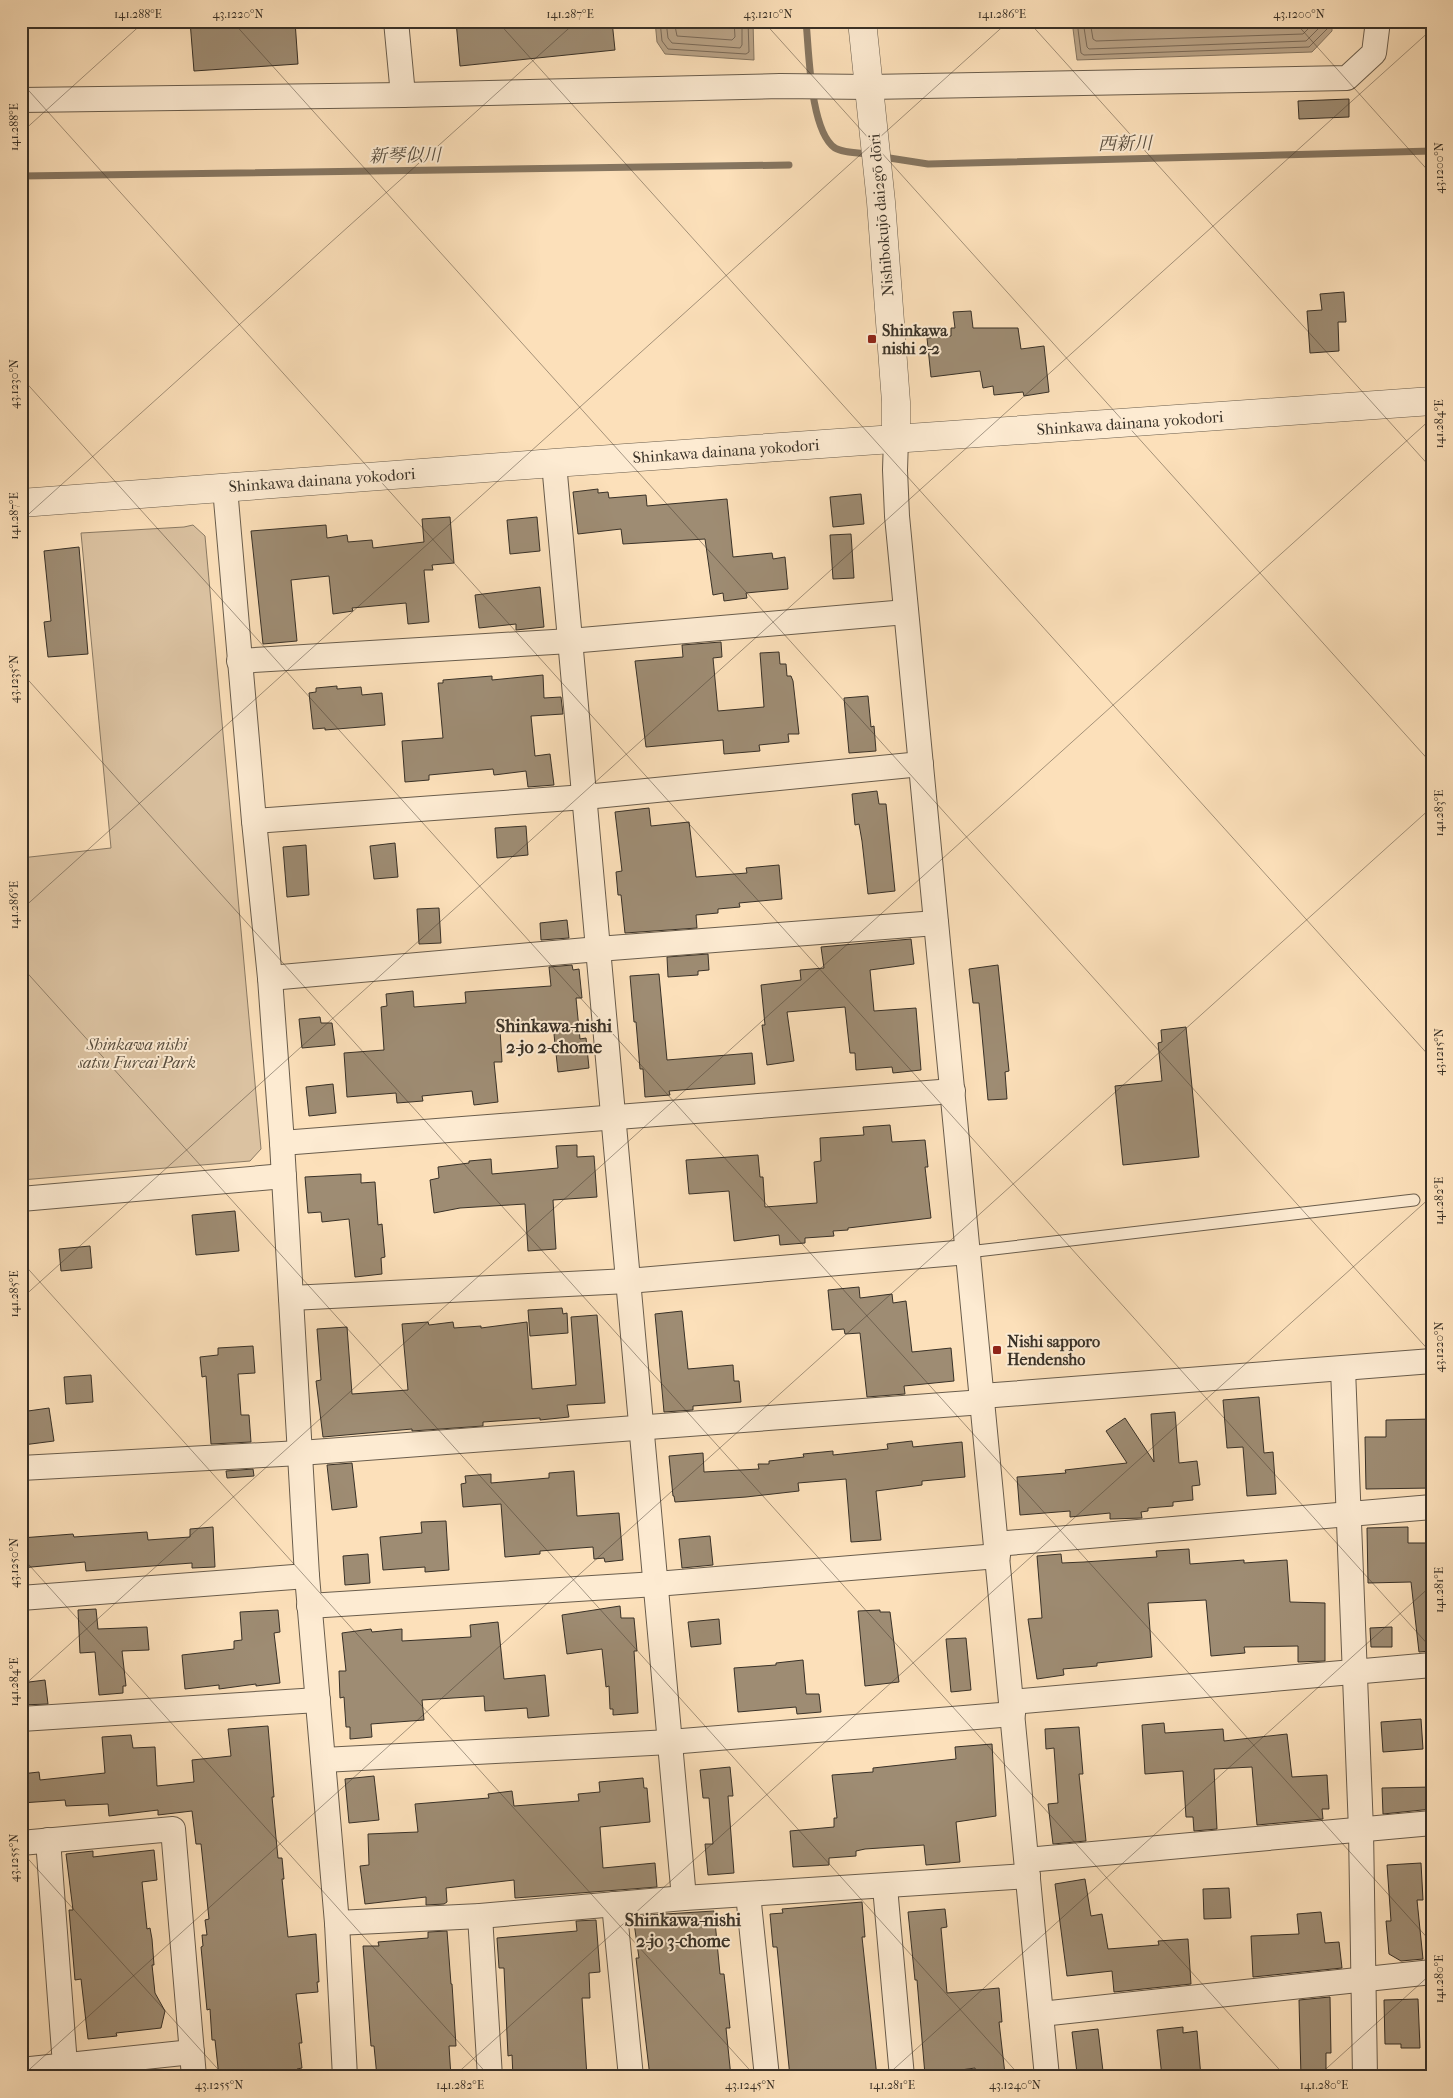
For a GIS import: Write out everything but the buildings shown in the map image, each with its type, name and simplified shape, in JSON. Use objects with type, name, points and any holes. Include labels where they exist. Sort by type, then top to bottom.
[{"type":"street","points":[[396,21],[402,94]]},
{"type":"street","name":"Nishibokujō dai2gō dōri","points":[[862,21],[880,202],[896,402],[896,439]]},
{"type":"street","points":[[21,100],[1347,78],[1374,53],[1378,21]]},
{"type":"street","name":"Shinkawa dainana yokodori","points":[[21,503],[1432,401]]},
{"type":"street","points":[[896,439],[897,516],[1047,2077]]},
{"type":"street","points":[[554,463],[684,1898]]},
{"type":"street","points":[[225,488],[239,661],[270,978],[282,1143],[309,1606],[337,1923],[346,2077]]},
{"type":"street","points":[[239,661],[570,641],[906,612]]},
{"type":"street","points":[[254,821],[585,797],[921,764]]},
{"type":"street","points":[[270,978],[598,949],[936,923]]},
{"type":"street","points":[[282,1143],[953,1090]]},
{"type":"street","points":[[21,1199],[284,1176]]},
{"type":"street","points":[[291,1298],[628,1281],[968,1252]]},
{"type":"street","points":[[21,1468],[300,1452],[642,1428],[1432,1361]]},
{"type":"street","points":[[1343,1369],[1347,1515],[1361,1830],[1365,2077]]},
{"type":"street","points":[[309,1606],[656,1584],[1432,1507]]},
{"type":"street","points":[[21,1598],[307,1576]]},
{"type":"street","points":[[323,1760],[670,1742],[1432,1665]]},
{"type":"street","points":[[21,1719],[318,1700]]},
{"type":"street","points":[[337,1923],[480,1916],[684,1898],[885,1887],[1027,1868],[1432,1823]]},
{"type":"street","points":[[21,1843],[173,1829],[194,2077]]},
{"type":"street","points":[[48,1840],[65,2065]]},
{"type":"street","points":[[885,1887],[902,2077]]},
{"type":"street","points":[[748,1894],[767,2077]]},
{"type":"street","points":[[614,1904],[632,2077]]},
{"type":"street","points":[[480,1916],[490,2077]]},
{"type":"street","points":[[1041,2014],[1432,1972]]},
{"type":"street","points":[[21,2070],[192,2052]]},
{"type":"lane","points":[[968,1252],[1414,1200]]},
{"type":"green space","name":"Shinkawa nishi satsu Fureai Park","points":[[193,525],[205,536],[261,1149],[250,1161],[21,1180],[21,858],[111,848],[81,533]]},
{"type":"water","points":[[655,21],[753,21],[754,60],[665,54],[657,42]]},
{"type":"water","points":[[1072,21],[1332,21],[1332,31],[1312,52],[1077,60]]},
{"type":"waterway","points":[[806,21],[812,89],[820,125],[827,139],[838,150],[870,154]]},
{"type":"waterway","name":"西新川","points":[[883,157],[928,164],[1432,151]]},
{"type":"waterway","name":"新琴似川","points":[[21,176],[789,165]]},
{"type":"place","name":"Shinkawa nishi 2-2","points":[[872,339]]},
{"type":"place","name":"Nishi sapporo Hendensho","points":[[997,1350]]},
{"type":"district","name":"Shinkawa-nishi 2-jo 2-chome","points":[[554,1036]]},
{"type":"district","name":"Shinkawa-nishi 2-jo 3-chome","points":[[683,1930]]}]
